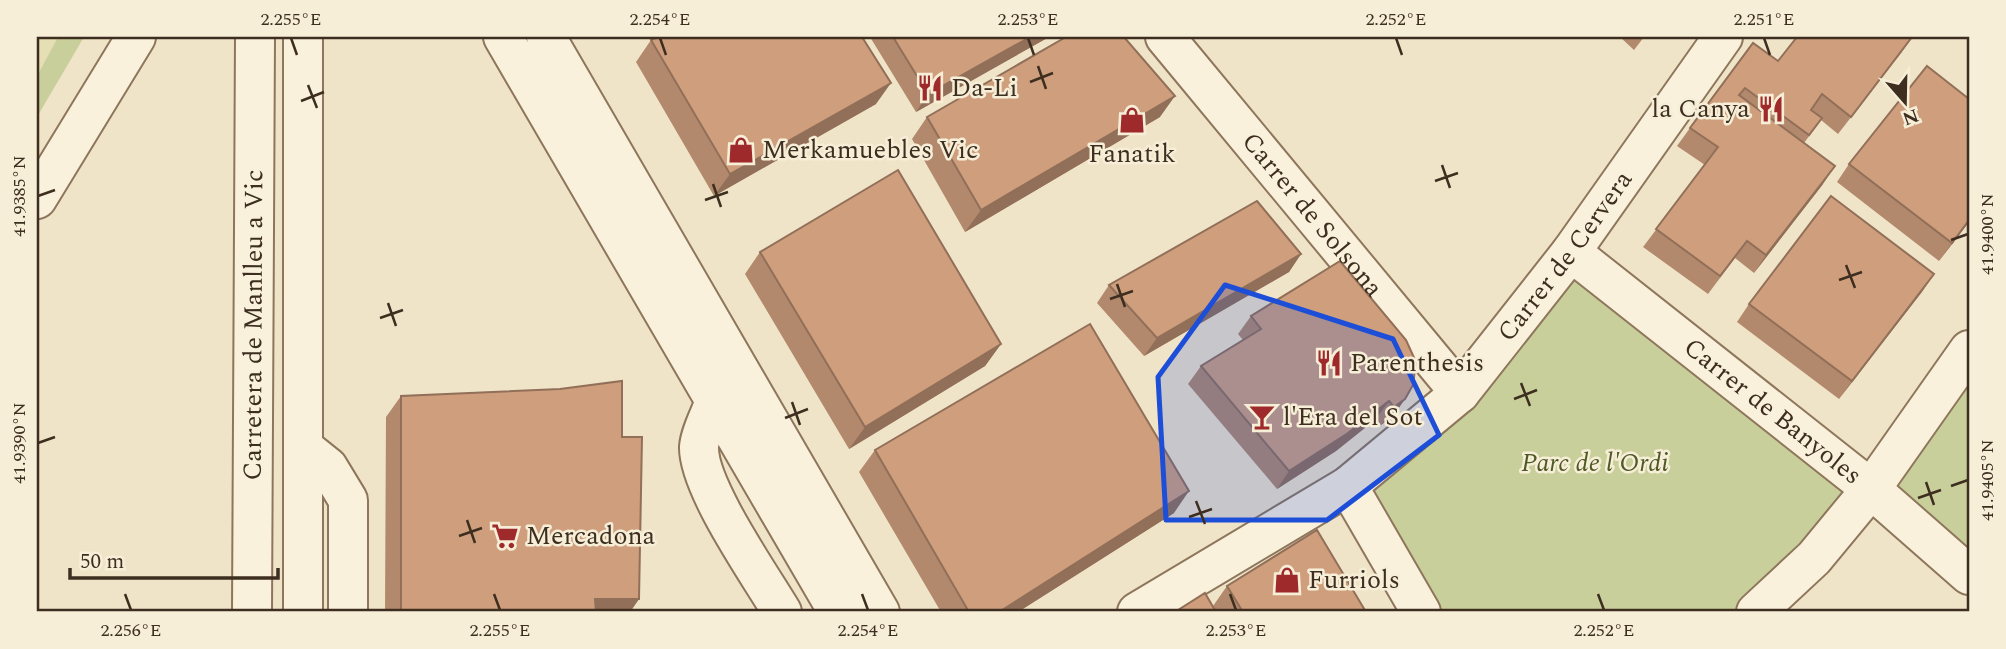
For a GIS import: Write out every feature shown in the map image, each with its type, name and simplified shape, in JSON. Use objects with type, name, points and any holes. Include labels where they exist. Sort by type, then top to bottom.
[{"type":"street","points":[[37,199],[136,37]]},
{"type":"street","name":"Carretera de Manlleu a Vic","points":[[252,612],[255,37]]},
{"type":"street","name":"Carretera de Manlleu a Vic","points":[[303,37],[303,612]]},
{"type":"street","points":[[503,37],[838,612]]},
{"type":"street","name":"Carrer de Solsona","points":[[1165,37],[1460,393]]},
{"type":"street","name":"Carrer de Cervera","points":[[1138,612],[1348,486],[1460,393],[1571,252],[1723,37]]},
{"type":"street","points":[[536,93],[547,39]]},
{"type":"street","points":[[547,39],[880,612]]},
{"type":"street","name":"Carrer de Banyoles","points":[[1571,252],[1871,489],[1969,575]]},
{"type":"street","points":[[1756,612],[1814,558],[1871,489],[1969,350]]},
{"type":"street","points":[[715,401],[699,445],[701,466],[712,492],[782,612]]},
{"type":"street","points":[[303,447],[328,467],[348,500],[348,612]]},
{"type":"street","points":[[1348,486],[1421,612]]},
{"type":"highlighted area","points":[[1225,285],[1393,339],[1439,435],[1327,520],[1166,520],[1158,377]]},
{"type":"shaded area","points":[[37,37],[58,37],[37,76]]},
{"type":"green space","points":[[58,37],[84,37],[37,117],[37,76]]},
{"type":"green space","name":"Parc de l'Ordi","points":[[1571,252],[1871,488],[1969,350],[1969,575],[1871,489],[1756,612],[1421,612],[1348,486]]},
{"type":"building","name":"Merkamuebles Vic","points":[[658,37],[862,37],[891,83],[730,174],[651,40]]},
{"type":"building","points":[[893,37],[1030,37],[928,94]]},
{"type":"building","points":[[1066,37],[1124,37],[1175,96],[981,210],[927,117]]},
{"type":"building","points":[[1797,37],[1912,37],[1851,117],[1822,94],[1811,110],[1822,118],[1809,135],[1745,88],[1739,95],[1835,166],[1766,255],[1747,241],[1720,276],[1656,229],[1718,147],[1690,128],[1753,43],[1778,61]]},
{"type":"building","points":[[1927,66],[1969,99],[1969,220],[1952,243],[1849,164]]},
{"type":"building","points":[[898,170],[1001,344],[865,427],[760,252]]},
{"type":"building","points":[[1831,196],[1934,274],[1852,381],[1749,304]]},
{"type":"building","points":[[1257,201],[1301,254],[1157,338],[1109,285]]},
{"type":"building","points":[[1340,261],[1406,340],[1416,362],[1413,385],[1405,399],[1394,407],[1389,401],[1348,433],[1289,471],[1201,366],[1261,329],[1251,316]]},
{"type":"building","points":[[1090,324],[1189,491],[999,612],[969,612],[875,450]]},
{"type":"building","name":"Mercadona","points":[[622,381],[622,437],[642,437],[639,599],[595,599],[596,612],[401,612],[401,396],[560,389]]},
{"type":"building","points":[[1317,530],[1366,612],[1243,612],[1227,586]]},
{"type":"building","points":[[1205,593],[1216,612],[1175,612]]},
{"type":"place","name":"Da-Li","points":[[930,88]]},
{"type":"place","name":"la Canya","points":[[1771,109]]},
{"type":"place","name":"Fanatik","points":[[1132,120]]},
{"type":"place","name":"Merkamuebles Vic","points":[[741,150]]},
{"type":"place","name":"Parenthesis","points":[[1329,363]]},
{"type":"place","name":"l'Era del Sot","points":[[1262,417]]},
{"type":"place","name":"Mercadona","points":[[505,536]]},
{"type":"place","name":"Furriols","points":[[1287,580]]}]
